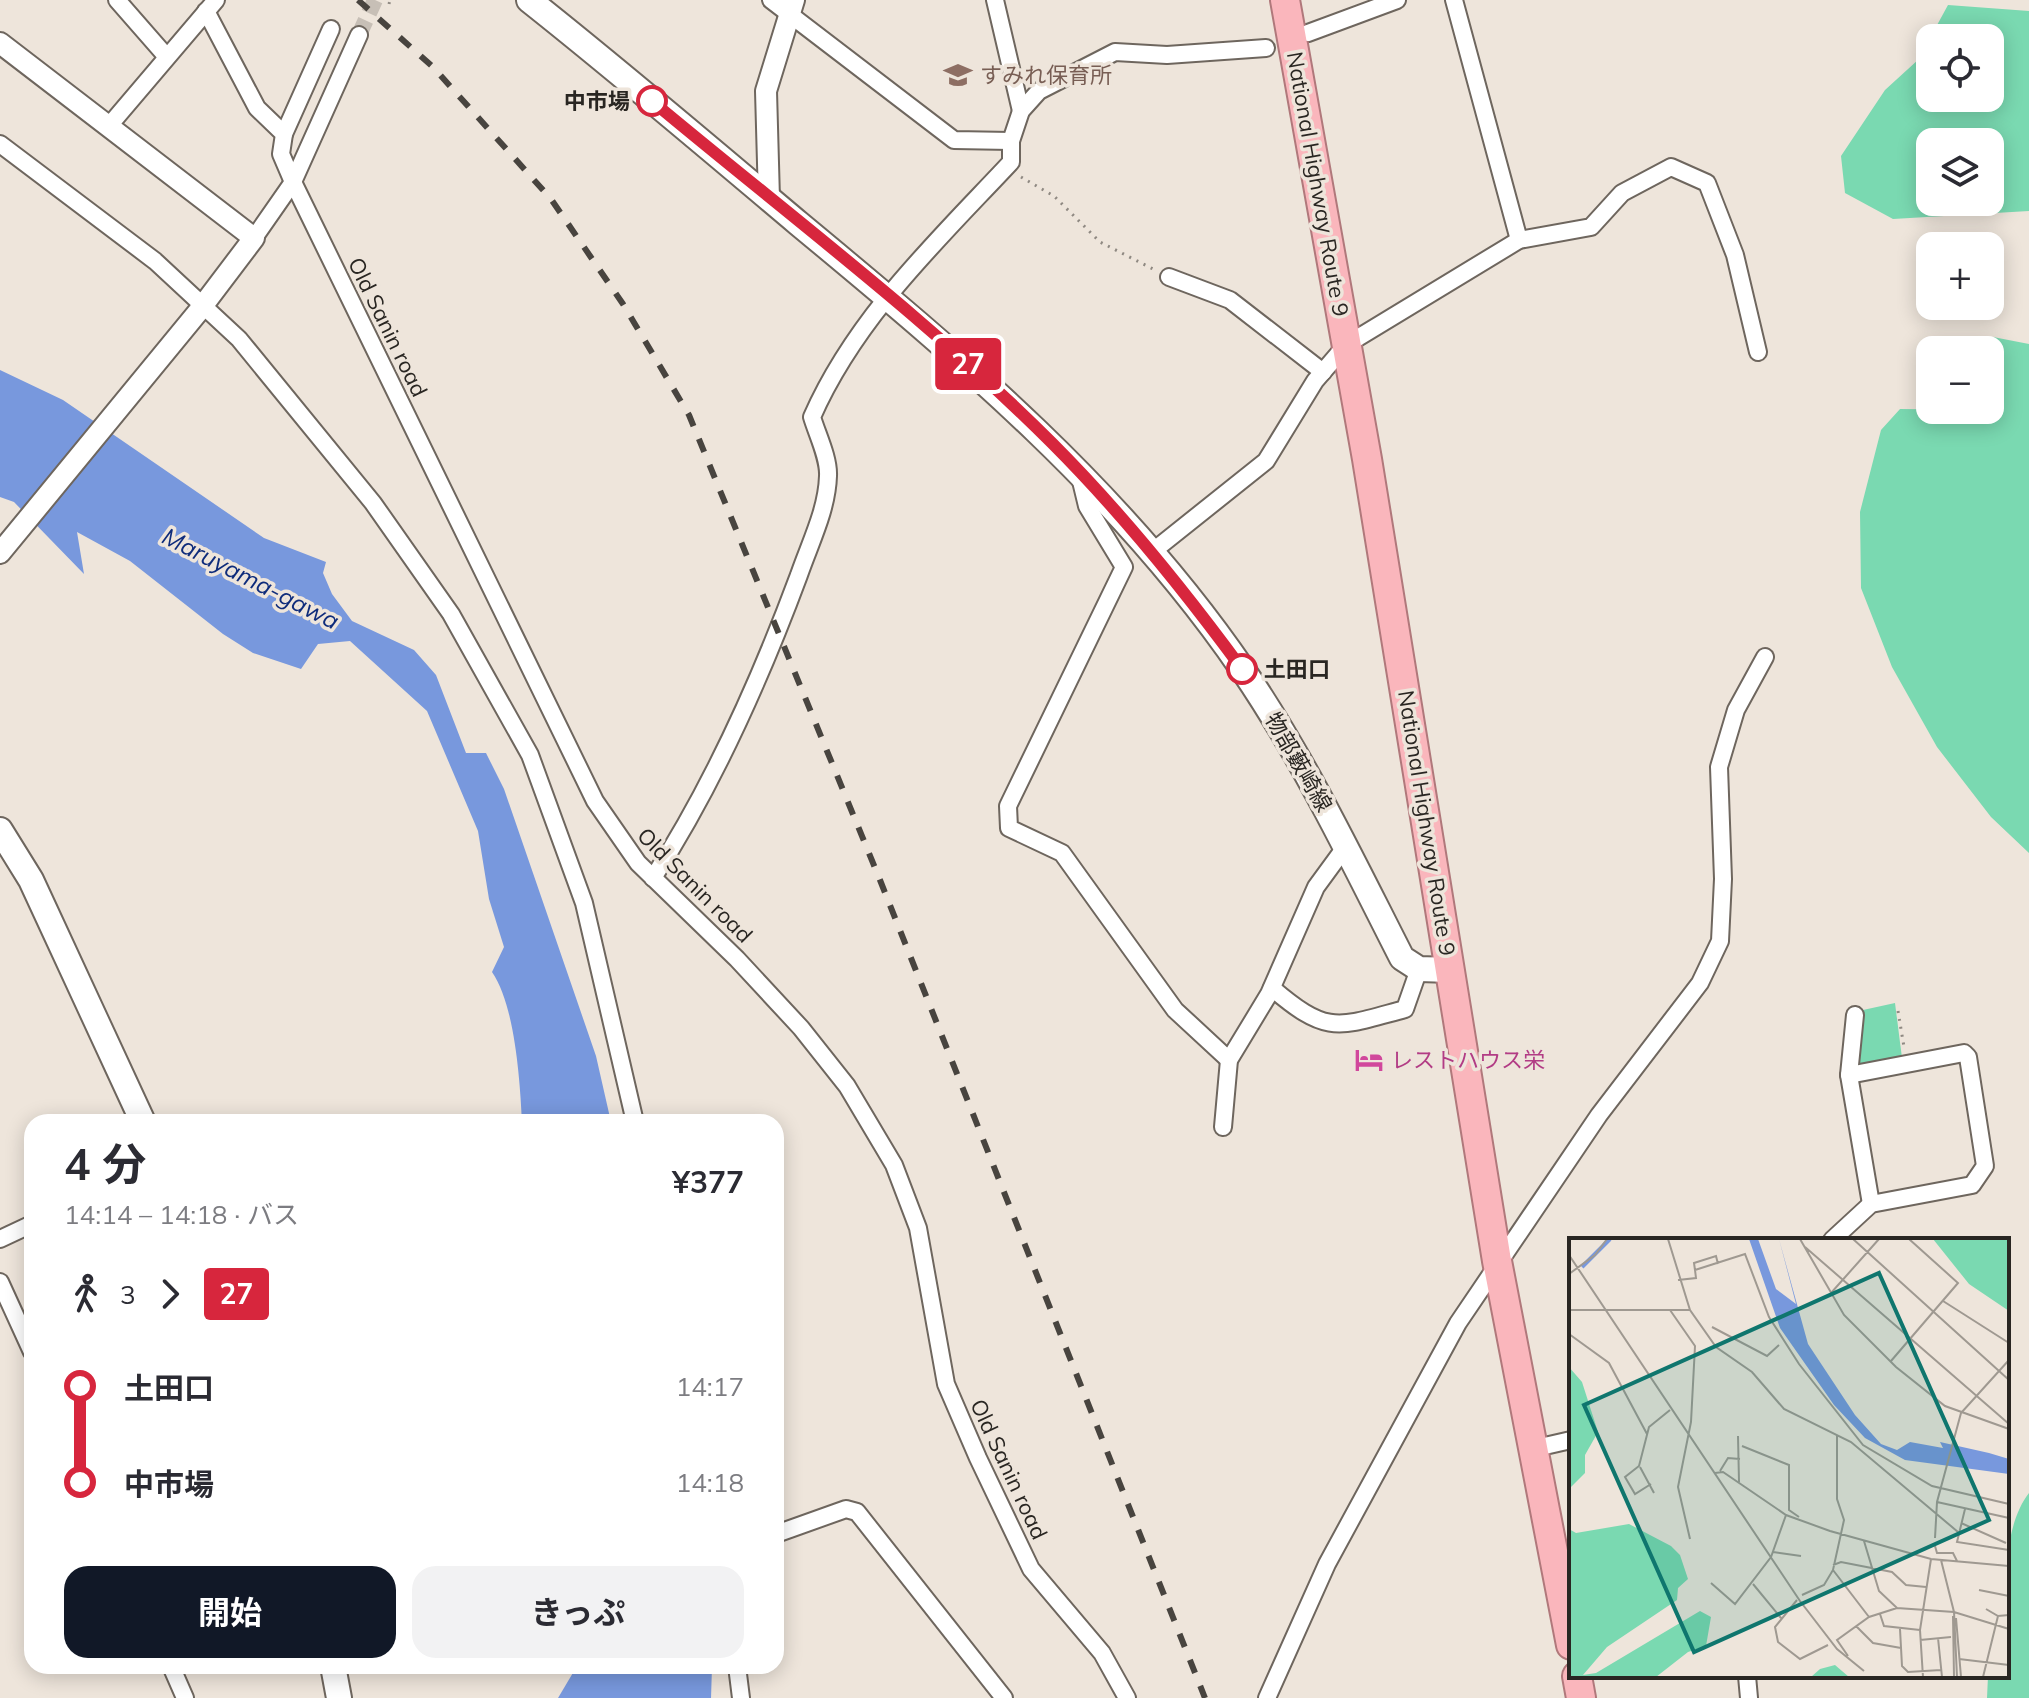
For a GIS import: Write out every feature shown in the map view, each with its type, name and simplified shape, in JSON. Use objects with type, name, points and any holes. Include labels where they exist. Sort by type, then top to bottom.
[{"type":"highway","name":"National Highway Route 9","points":[[1285,0],[1346,345],[1497,1261],[1536,1448],[1569,1634]]},
{"type":"highway","points":[[1577,1678],[1581,1698]]},
{"type":"main road","name":"物部藪崎線","points":[[529,0],[887,296],[1000,393],[1078,470],[1152,552],[1242,669],[1317,790],[1402,958],[1419,969]]},
{"type":"main road","points":[[0,830],[31,880],[139,1114]]},
{"type":"main road","points":[[1419,969],[1451,970]]},
{"type":"main road","points":[[334,1674],[339,1698]]},
{"type":"street","points":[[117,0],[166,56]]},
{"type":"street","points":[[771,0],[793,6],[954,140],[1011,141]]},
{"type":"street","points":[[995,0],[1021,111]]},
{"type":"street","points":[[1308,33],[1397,0]]},
{"type":"street","points":[[1454,0],[1519,240]]},
{"type":"street","points":[[108,127],[211,6],[257,108],[284,134],[331,29]]},
{"type":"street","points":[[769,199],[766,91],[793,6]]},
{"type":"street","points":[[0,553],[201,308],[293,182],[359,35]]},
{"type":"street","points":[[0,43],[254,238]]},
{"type":"street","points":[[653,878],[680,836],[727,745],[778,630],[822,510],[829,473],[812,417],[833,370],[887,296],[1011,162],[1011,141],[1021,111],[1039,91],[1115,52],[1167,55],[1266,48]]},
{"type":"street","name":"Old Sanin road","points":[[284,134],[281,154],[293,182],[595,801],[618,839],[653,878],[801,1028],[847,1086],[894,1165],[918,1228],[946,1384],[973,1446],[1031,1569],[1102,1653],[1127,1698]]},
{"type":"street","points":[[0,144],[155,261],[201,308],[239,339],[373,503],[451,614],[530,755],[584,903],[633,1114]]},
{"type":"street","points":[[1152,552],[1266,461],[1323,372],[1346,345],[1519,240],[1591,227],[1622,193],[1671,167],[1707,183],[1735,255],[1758,352]]},
{"type":"street","points":[[1169,277],[1230,300],[1323,372]]},
{"type":"street","points":[[1078,470],[1087,506],[1124,567],[1008,806],[1009,828],[1062,853],[1175,1010],[1229,1060]]},
{"type":"street","points":[[1267,1698],[1327,1564],[1458,1323],[1497,1261],[1599,1115],[1700,983],[1720,941],[1723,879],[1719,767],[1736,710],[1765,657]]},
{"type":"street","points":[[1223,1127],[1229,1060],[1272,988],[1316,887],[1346,846]]},
{"type":"street","points":[[1272,988],[1302,1014],[1341,1026],[1405,1009],[1419,969]]},
{"type":"street","points":[[1855,1015],[1849,1075],[1871,1204]]},
{"type":"street","points":[[1834,1238],[1871,1204],[1972,1185],[1985,1166],[1968,1057],[1964,1053],[1849,1075]]},
{"type":"street","points":[[0,1239],[24,1228]]},
{"type":"street","points":[[0,1282],[24,1334]]},
{"type":"street","points":[[1536,1448],[1569,1440]]},
{"type":"street","points":[[784,1531],[846,1509],[857,1512],[1004,1698]]},
{"type":"street","points":[[174,1674],[185,1698]]},
{"type":"street","points":[[738,1674],[741,1698]]},
{"type":"street","points":[[1747,1678],[1749,1698]]},
{"type":"path","points":[[1005,167],[1054,196],[1100,242],[1169,277]]},
{"type":"path","points":[[1898,1011],[1906,1062]]},
{"type":"green space","points":[[1948,5],[2029,11],[2029,211],[2004,212],[2004,128],[1916,128],[1916,216],[1944,216],[1893,219],[1845,193],[1841,156],[1885,90],[1916,62],[1916,112],[2004,112],[2004,24],[1938,24]]},
{"type":"green space","points":[[2004,339],[2029,344],[2029,853],[1991,817],[1937,747],[1892,667],[1861,588],[1860,512],[1881,430],[1900,409],[1916,409],[1916,424],[2004,424]]},
{"type":"green space","points":[[1895,1003],[1902,1058],[1857,1067],[1863,1010]]},
{"type":"green space","points":[[2029,1493],[2029,1698],[1987,1698],[1988,1678],[2009,1678],[2009,1550],[2019,1511]]},
{"type":"water","name":"Maruyama-gawa","points":[[0,370],[63,400],[264,538],[326,562],[323,573],[332,594],[352,621],[414,650],[436,675],[466,753],[486,753],[504,789],[596,1056],[609,1114],[521,1114],[511,1023],[500,986],[492,972],[504,947],[489,899],[478,831],[427,711],[350,641],[318,644],[301,669],[253,653],[223,634],[130,561],[77,532],[84,574],[14,502],[0,497]]},
{"type":"water","points":[[572,1674],[712,1674],[711,1698],[558,1698]]},
{"type":"tunnel","points":[[359,35],[375,0]]},
{"type":"railway","points":[[358,0],[433,67],[551,199],[623,304],[689,415],[880,880],[1205,1698]]},
{"type":"bus line","name":"27","points":[[652,101],[944,344],[1053,443],[1152,552],[1242,669]]},
{"type":"place","name":"すみれ保育所","points":[[958,75]]},
{"type":"place","name":"中市場","points":[[652,101]]},
{"type":"place","name":"土田口","points":[[1242,669]]},
{"type":"place","name":"レストハウス栄","points":[[1369,1060]]}]
